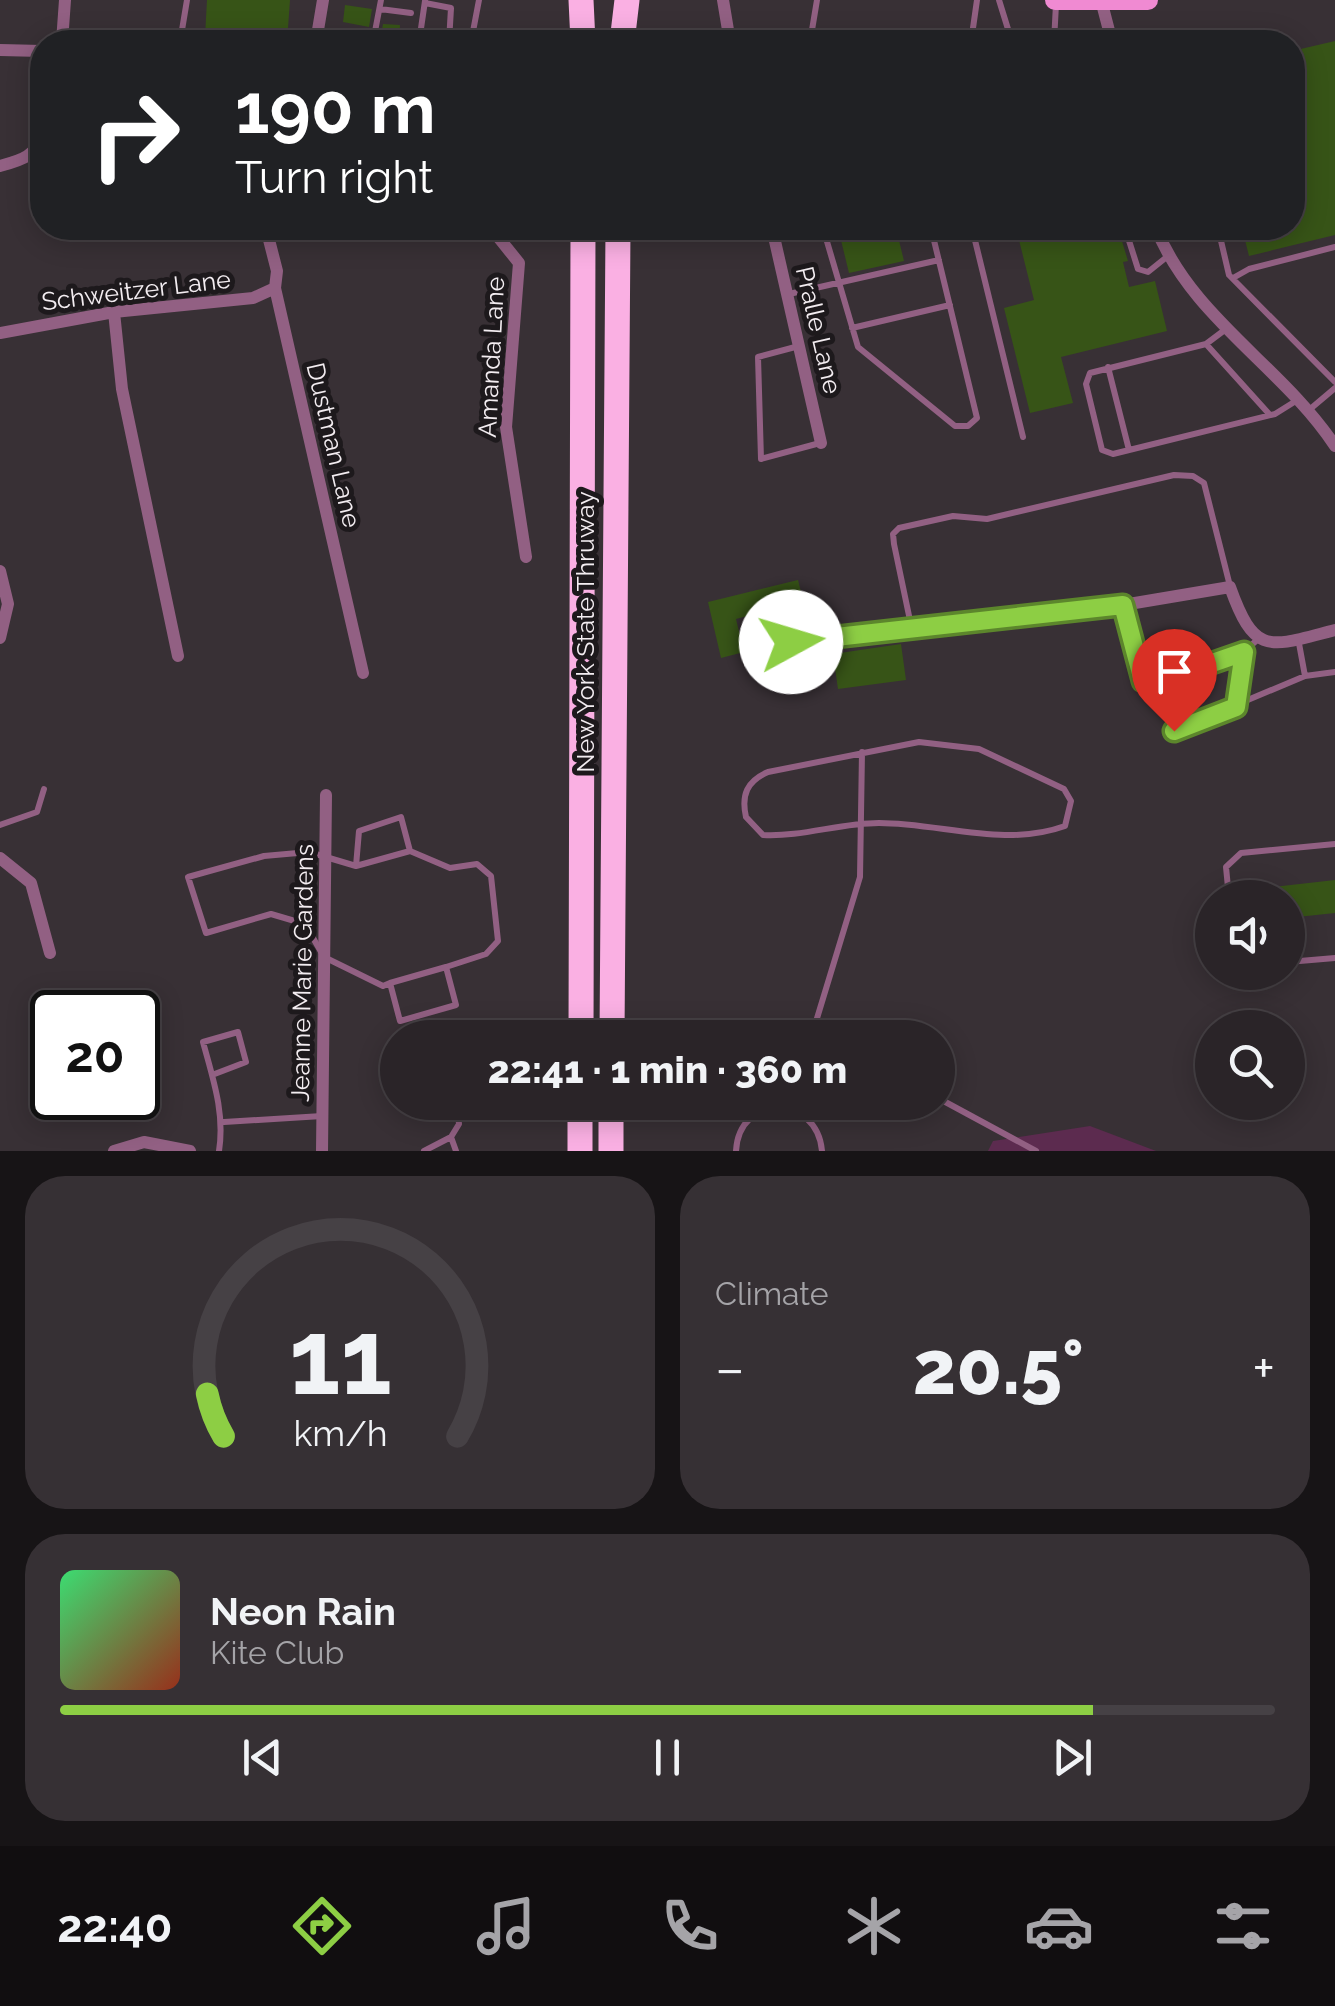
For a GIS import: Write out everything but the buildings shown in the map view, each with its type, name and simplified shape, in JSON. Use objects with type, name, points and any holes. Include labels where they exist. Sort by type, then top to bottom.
[{"type":"highway","points":[[583,0],[584,30]]},
{"type":"highway","points":[[622,30],[623,0]]},
{"type":"highway","name":"New York State Thruway","points":[[581,1020],[583,240]]},
{"type":"highway","name":"New York State Thruway","points":[[612,1020],[618,240]]},
{"type":"highway","points":[[580,1120],[580,1151]]},
{"type":"highway","points":[[611,1120],[611,1151]]},
{"type":"main road","points":[[1056,0],[1148,0]]},
{"type":"street","points":[[63,30],[65,0]]},
{"type":"street","points":[[318,30],[323,0]]},
{"type":"street","points":[[722,0],[728,30]]},
{"type":"street","points":[[1101,1],[1109,30]]},
{"type":"street","points":[[0,50],[30,51]]},
{"type":"street","points":[[0,166],[30,155]]},
{"type":"street","name":"Dustman Lane","points":[[269,240],[277,271],[275,288],[363,673]]},
{"type":"street","name":"Amanda Lane","points":[[501,240],[519,263],[506,427],[526,557]]},
{"type":"street","name":"Pralle Lane","points":[[775,240],[822,443]]},
{"type":"street","points":[[1162,240],[1192,290],[1304,404],[1335,446]]},
{"type":"street","name":"Schweitzer Lane","points":[[0,333],[114,312],[254,298],[275,288]]},
{"type":"street","points":[[114,312],[122,390],[178,656]]},
{"type":"street","points":[[0,571],[8,604],[0,638]]},
{"type":"street","points":[[1123,605],[1230,587],[1247,629],[1258,639],[1271,643],[1335,630]]},
{"type":"street","name":"Jeanne Marie Gardens","points":[[322,1151],[326,796]]},
{"type":"street","points":[[0,858],[20,870],[30,884],[50,953]]},
{"type":"street","points":[[114,1151],[144,1142],[190,1151]]},
{"type":"lane","points":[[182,30],[187,0]]},
{"type":"lane","points":[[473,30],[479,0]]},
{"type":"lane","points":[[812,30],[817,0]]},
{"type":"lane","points":[[972,30],[976,0]]},
{"type":"lane","points":[[999,0],[1008,30]]},
{"type":"lane","points":[[1055,30],[1056,0]]},
{"type":"lane","points":[[421,30],[425,1],[451,8],[450,30]]},
{"type":"lane","points":[[375,30],[380,4],[411,13]]},
{"type":"lane","points":[[826,240],[858,347],[955,426],[968,426],[977,418],[934,240]]},
{"type":"lane","points":[[975,240],[1024,437]]},
{"type":"lane","points":[[1129,240],[1138,269],[1148,272],[1169,255]]},
{"type":"lane","points":[[1222,240],[1233,278],[1335,385],[1304,404],[1270,415],[1106,453],[1086,376],[1108,367],[1206,344],[1227,328]]},
{"type":"lane","points":[[1233,278],[1249,269],[1335,248]]},
{"type":"lane","points":[[788,295],[939,260]]},
{"type":"lane","points":[[852,328],[950,305]]},
{"type":"lane","points":[[1206,344],[1270,415]]},
{"type":"lane","points":[[799,346],[758,357],[761,460],[822,443]]},
{"type":"lane","points":[[1108,367],[1129,450]]},
{"type":"lane","points":[[912,630],[894,544],[893,534],[899,528],[953,516],[986,519],[1174,475],[1193,476],[1204,483],[1230,587]]},
{"type":"lane","points":[[791,642],[1123,605],[1143,681],[1152,684],[1244,652],[1258,639]]},
{"type":"lane","points":[[1298,638],[1305,676]]},
{"type":"lane","points":[[1236,707],[1244,652]]},
{"type":"lane","points":[[1174,731],[1305,676],[1335,672]]},
{"type":"lane","points":[[920,742],[979,748],[1064,789],[1071,801],[1065,826],[1031,833],[977,834],[862,824],[763,835],[752,828],[743,804],[754,778],[862,752],[920,742]]},
{"type":"lane","points":[[817,1020],[854,904],[862,824],[862,752]]},
{"type":"lane","points":[[0,826],[37,812],[44,789]]},
{"type":"lane","points":[[356,866],[359,830],[401,817],[410,850]]},
{"type":"lane","points":[[1227,880],[1226,867],[1241,852],[1335,844]]},
{"type":"lane","points":[[410,850],[450,868],[477,864],[491,876],[496,946],[383,986],[324,956],[305,924],[271,914],[206,933],[188,876],[264,856],[309,852],[356,866],[410,850]]},
{"type":"lane","points":[[1305,961],[1335,958]]},
{"type":"lane","points":[[390,984],[400,1021],[456,1005],[446,966]]},
{"type":"lane","points":[[212,1075],[246,1062],[238,1032],[203,1042],[224,1122],[219,1151]]},
{"type":"lane","points":[[955,1107],[1036,1151]]},
{"type":"lane","points":[[224,1122],[322,1116]]},
{"type":"lane","points":[[424,1151],[451,1137],[459,1120]]},
{"type":"lane","points":[[736,1151],[748,1120]]},
{"type":"lane","points":[[811,1120],[822,1151]]},
{"type":"lane","points":[[451,1137],[456,1151]]},
{"type":"shaded area","points":[[1090,1126],[1156,1151],[988,1151],[993,1141]]},
{"type":"route","points":[[791,642],[1123,605],[1143,681],[1152,684],[1244,652],[1236,707],[1174,731]]}]
